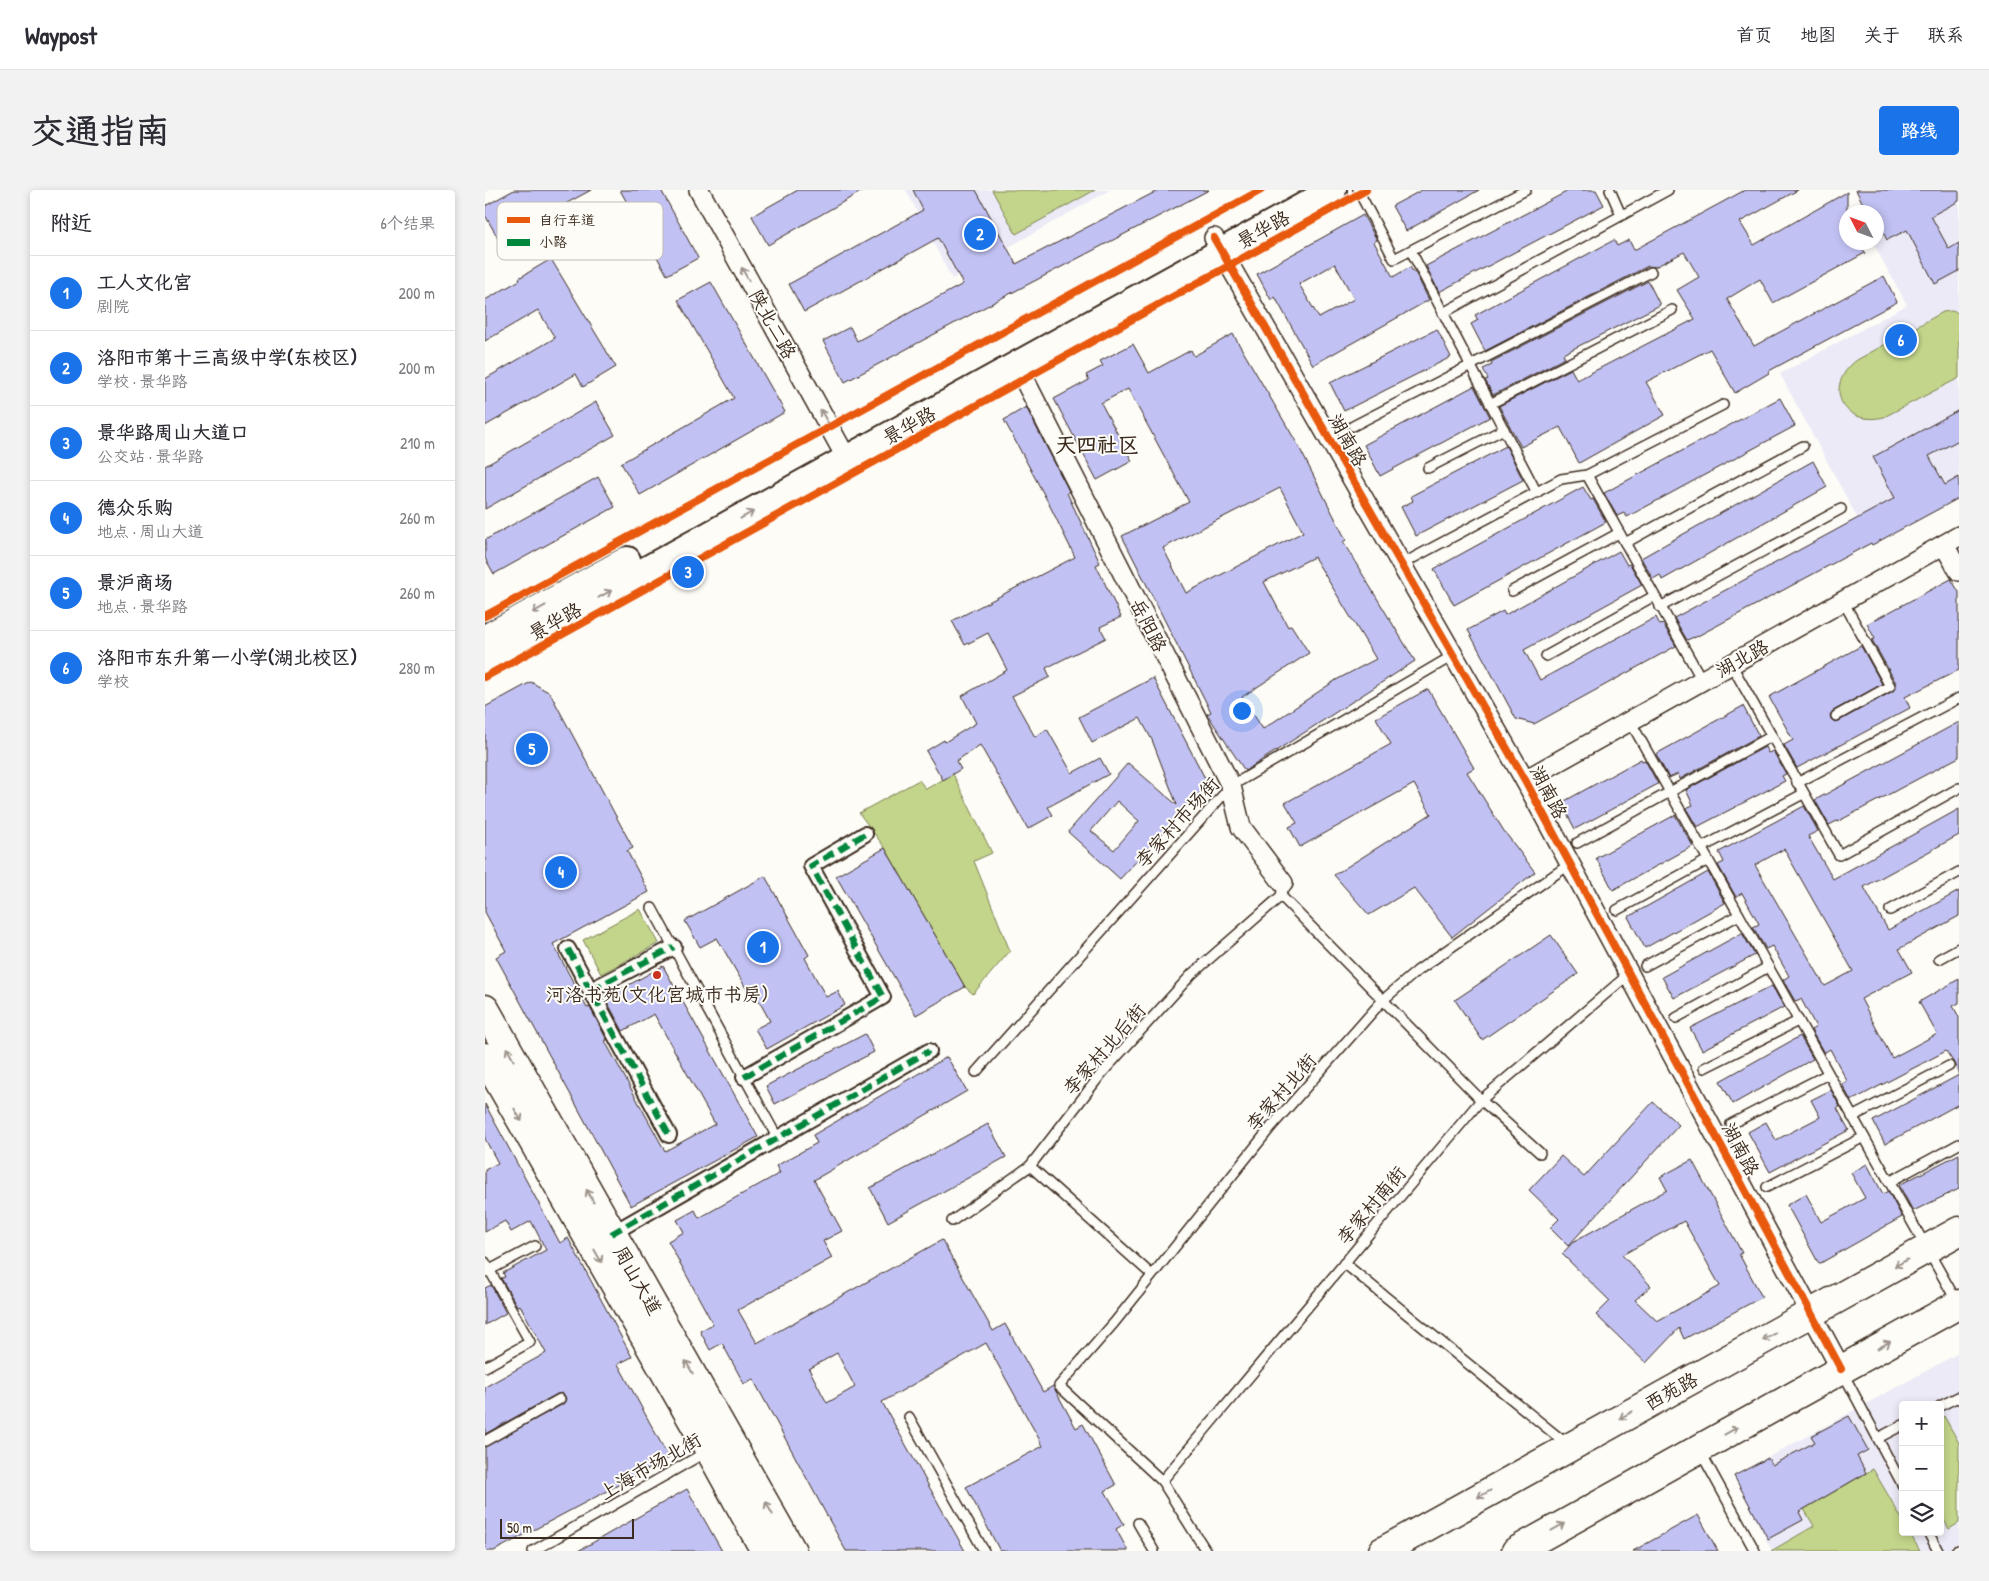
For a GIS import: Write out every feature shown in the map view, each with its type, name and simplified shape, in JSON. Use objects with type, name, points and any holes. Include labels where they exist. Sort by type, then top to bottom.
[{"type":"main road","name":"景华路","points":[[485,638],[843,452],[1017,365],[1218,245],[1303,190]]},
{"type":"main road","name":"景华路","points":[[485,659],[843,452],[1218,245],[1333,190]]},
{"type":"main road","name":"周山大道","points":[[485,1009],[611,1234],[720,1445],[765,1551]]},
{"type":"main road","name":"周山大道","points":[[485,1057],[720,1445],[792,1551]]},
{"type":"main road","name":"西苑路","points":[[1383,1551],[1959,1231]]},
{"type":"main road","points":[[1516,1551],[1959,1304]]},
{"type":"street","name":"陕北二路","points":[[699,190],[843,452]]},
{"type":"street","name":"湖南路","points":[[1218,245],[1525,780],[1569,864],[1637,970],[1841,1369]]},
{"type":"street","name":"岳阳路","points":[[1017,365],[1231,786],[1241,827],[1282,889]]},
{"type":"street","points":[[1952,540],[1959,571]]},
{"type":"street","name":"湖北路","points":[[1525,780],[1952,540]]},
{"type":"street","points":[[744,1078],[883,998],[811,866],[865,834]]},
{"type":"street","points":[[591,990],[674,947]]},
{"type":"street","points":[[568,949],[669,1135]]},
{"type":"street","points":[[611,1234],[929,1051]]},
{"type":"lane","points":[[1358,190],[1395,259],[1526,190]]},
{"type":"lane","points":[[1610,190],[1621,215]]},
{"type":"lane","points":[[1443,313],[1668,190]]},
{"type":"lane","points":[[1411,251],[1537,493]]},
{"type":"lane","points":[[1353,426],[1651,272]]},
{"type":"lane","points":[[1491,404],[1672,310]]},
{"type":"lane","points":[[1402,564],[1561,479],[1587,475],[1723,405]]},
{"type":"lane","points":[[1428,468],[1503,429]]},
{"type":"lane","points":[[1625,543],[1803,446]]},
{"type":"lane","points":[[1587,475],[1702,680]]},
{"type":"lane","points":[[1661,607],[1841,509]]},
{"type":"lane","points":[[1513,591],[1619,533]]},
{"type":"lane","points":[[1546,656],[1655,596]]},
{"type":"lane","points":[[1836,716],[1890,686],[1843,602]]},
{"type":"lane","name":"李家村市场街","points":[[975,1072],[1231,786],[1355,711],[1454,655]]},
{"type":"lane","points":[[1731,664],[1839,855],[1959,788]]},
{"type":"lane","points":[[1797,783],[1959,698]]},
{"type":"lane","points":[[1630,721],[1863,1137],[1959,1304]]},
{"type":"lane","points":[[1577,844],[1772,736]]},
{"type":"lane","points":[[1701,848],[1803,794]]},
{"type":"lane","points":[[1617,910],[1708,860]]},
{"type":"lane","name":"李家村北街","points":[[1163,1482],[1059,1386],[1152,1275],[1271,1127],[1383,1000],[1417,970],[1569,864]]},
{"type":"lane","points":[[1890,910],[1959,872]]},
{"type":"lane","points":[[1282,889],[1383,1000],[1481,1100],[1540,1153]]},
{"type":"lane","name":"李家村北后街","points":[[952,1222],[1031,1166],[1102,1073],[1192,974],[1282,889]]},
{"type":"lane","points":[[652,908],[778,1139]]},
{"type":"lane","name":"李家村南街","points":[[1163,1482],[1481,1100],[1637,970],[1739,915]]},
{"type":"lane","points":[[1939,959],[1959,948]]},
{"type":"lane","points":[[1676,1018],[1768,967]]},
{"type":"lane","points":[[1705,1068],[1798,1021]]},
{"type":"lane","points":[[1852,1117],[1949,1066]]},
{"type":"lane","points":[[1731,1124],[1828,1074]]},
{"type":"lane","points":[[1767,1187],[1863,1137]]},
{"type":"lane","points":[[1889,1182],[1959,1144]]},
{"type":"lane","points":[[1031,1166],[1152,1275]]},
{"type":"lane","points":[[485,1367],[530,1342],[487,1269],[535,1246]]},
{"type":"lane","points":[[1344,1263],[1570,1447]]},
{"type":"lane","points":[[1841,1369],[1899,1478]]},
{"type":"lane","points":[[1944,1404],[1958,1397],[1959,1399]]},
{"type":"lane","points":[[485,1441],[560,1399]]},
{"type":"lane","points":[[909,1417],[983,1551]]},
{"type":"lane","points":[[1878,1438],[1899,1427]]},
{"type":"lane","name":"上海市场北街","points":[[533,1551],[720,1445]]},
{"type":"lane","points":[[1699,1448],[1755,1551]]},
{"type":"lane","points":[[1163,1482],[1207,1551]]},
{"type":"lane","points":[[1138,1523],[1154,1551]]},
{"type":"lane","points":[[1929,1536],[1937,1551]]},
{"type":"shaded area","points":[[906,190],[1110,190],[952,279]]},
{"type":"shaded area","points":[[1922,190],[1959,190],[1959,498],[1872,545],[1780,374],[1907,305],[1877,250],[1884,250],[1884,211]]},
{"type":"shaded area","points":[[1959,1353],[1959,1551],[1772,1551],[1734,1476]]},
{"type":"green space","points":[[992,190],[1095,190],[1016,234]]},
{"type":"green space","points":[[1943,312],[1959,313],[1959,378],[1884,417],[1869,418],[1857,416],[1848,410],[1842,402],[1839,392],[1846,370],[1857,360]]},
{"type":"green space","points":[[953,774],[992,853],[974,861],[1010,951],[973,994],[965,987],[885,848],[859,813],[919,780],[926,789]]},
{"type":"green space","points":[[640,909],[659,943],[601,974],[583,940]]},
{"type":"green space","points":[[1944,1416],[1959,1443],[1959,1523],[1949,1529],[1944,1520]]},
{"type":"green space","points":[[1873,1469],[1899,1514],[1899,1536],[1911,1536],[1920,1551],[1771,1551],[1814,1526],[1804,1509]]},
{"type":"building","points":[[514,190],[591,190],[569,202],[497,202],[497,236],[485,215],[485,206]]},
{"type":"building","points":[[620,190],[661,190],[698,258],[667,275],[659,260],[663,260],[663,202],[627,202]]},
{"type":"building","points":[[798,190],[864,190],[768,245],[752,216]]},
{"type":"building","points":[[913,190],[976,190],[1016,264],[1159,190],[1209,190],[845,382],[823,341],[850,327],[857,341],[963,284],[938,238],[804,312],[789,284],[923,210]]},
{"type":"building","points":[[1422,190],[1479,190],[1406,231],[1392,206]]},
{"type":"building","points":[[1570,190],[1596,190],[1604,205],[1439,292],[1426,266]]},
{"type":"building","points":[[1745,190],[1798,190],[1740,222],[1754,245],[1847,192],[1847,205],[1839,205],[1839,250],[1864,250],[1865,253],[1773,303],[1760,279],[1727,299],[1754,346],[1884,276],[1897,302],[1769,371],[1769,373],[1735,393],[1710,349],[1646,382],[1665,415],[1579,463],[1560,427],[1521,447],[1499,406],[1571,369],[1577,380],[1695,319],[1677,290],[1699,277],[1684,252],[1655,267],[1648,266],[1485,351],[1471,324],[1478,320],[1475,315],[1614,240],[1617,246],[1629,240],[1634,250]]},
{"type":"building","points":[[1856,190],[1959,190],[1959,201],[1931,216],[1949,249],[1959,243],[1959,271],[1935,284],[1907,230],[1887,240],[1884,234],[1884,205],[1864,205]]},
{"type":"building","points":[[1363,215],[1377,240],[1374,242],[1393,277],[1410,267],[1415,272],[1429,300],[1313,365],[1275,297],[1271,300],[1257,274]],"holes":[[[1335,264],[1354,299],[1319,318],[1299,284]]]},
{"type":"building","points":[[552,260],[616,367],[583,387],[576,374],[485,426],[485,379],[555,338],[538,310],[485,341],[485,300],[520,280],[519,278]]},
{"type":"building","points":[[1648,281],[1660,305],[1563,354],[1565,358],[1493,395],[1485,380],[1488,379],[1483,369],[1492,365],[1491,362]]},
{"type":"building","points":[[711,282],[785,412],[640,495],[621,463],[734,398],[678,300]]},
{"type":"building","points":[[1437,329],[1451,357],[1344,411],[1330,383]]},
{"type":"building","points":[[1233,334],[1298,445],[1346,540],[1343,542],[1415,661],[1245,771],[1207,714],[1211,712],[1122,536],[1189,502],[1128,389],[1101,403],[1132,461],[1097,480],[1054,399],[1089,380],[1086,375],[1103,366],[1100,361],[1133,344],[1149,373],[1191,350],[1194,356]],"holes":[[[1280,488],[1303,532],[1186,593],[1163,548]],[[1314,557],[1376,659],[1336,680],[1263,729],[1242,697],[1309,653],[1291,625],[1288,627],[1264,582]]]},
{"type":"building","points":[[1474,386],[1490,417],[1380,476],[1364,445]]},
{"type":"building","points":[[1780,398],[1795,426],[1627,517],[1624,513],[1617,516],[1604,493]]},
{"type":"building","points":[[596,402],[615,435],[485,509],[485,466]]},
{"type":"building","points":[[1026,407],[1069,491],[1067,493],[1100,563],[1096,565],[1121,617],[1100,627],[1106,638],[1046,668],[1050,677],[1012,696],[1035,737],[1047,729],[1072,773],[1100,758],[1109,774],[1048,807],[1053,815],[1028,829],[980,745],[956,761],[961,769],[943,780],[926,751],[976,723],[962,696],[1007,670],[988,633],[965,645],[952,621],[1075,557],[1004,420]]},
{"type":"building","points":[[1959,410],[1959,440],[1929,456],[1945,485],[1959,477],[1959,498],[1687,640],[1674,618],[1895,498],[1873,457]]},
{"type":"building","points":[[1506,446],[1523,480],[1416,536],[1401,507],[1413,501],[1411,496]]},
{"type":"building","points":[[1813,461],[1827,487],[1662,580],[1660,575],[1653,579],[1641,558]]},
{"type":"building","points":[[598,477],[615,507],[494,574],[485,558],[485,540]]},
{"type":"building","points":[[1583,487],[1591,500],[1593,499],[1606,522],[1454,605],[1434,569]]},
{"type":"building","points":[[1619,551],[1627,565],[1630,564],[1642,585],[1524,650],[1540,680],[1656,617],[1660,625],[1663,624],[1676,646],[1534,724],[1516,719],[1468,630],[1503,611],[1505,615]]},
{"type":"building","points":[[1951,579],[1959,592],[1959,670],[1905,697],[1910,708],[1797,768],[1784,745],[1793,740],[1769,697],[1861,646],[1882,684],[1833,711],[1830,715],[1831,719],[1835,722],[1839,721],[1893,691],[1896,689],[1896,683],[1872,640],[1875,639],[1867,624]]},
{"type":"building","points":[[1153,678],[1208,784],[1120,879],[1068,832],[1128,763],[1177,805],[1152,740],[1140,718],[1092,743],[1079,717]],"holes":[[[1117,801],[1139,821],[1114,850],[1091,831]]]},
{"type":"building","points":[[531,682],[550,693],[633,848],[627,851],[649,892],[553,944],[587,1008],[590,1007],[607,1040],[605,1041],[665,1151],[715,1124],[654,1014],[623,1031],[605,998],[663,966],[758,1137],[631,1206],[496,957],[506,951],[485,912],[485,707]]},
{"type":"building","points":[[1428,689],[1474,768],[1467,772],[1504,831],[1535,872],[1452,937],[1414,888],[1369,915],[1334,875],[1431,814],[1414,784],[1300,847],[1289,827],[1297,823],[1285,803],[1391,744],[1376,718]]},
{"type":"building","points":[[1743,706],[1759,736],[1680,779],[1678,774],[1669,778],[1656,754]]},
{"type":"building","points":[[1959,722],[1959,757],[1829,825],[1815,800]]},
{"type":"building","points":[[1765,747],[1768,753],[1773,751],[1786,774],[1782,776],[1785,781],[1697,827],[1686,808],[1693,805],[1686,790]]},
{"type":"building","points":[[1641,759],[1642,761],[1645,760],[1658,784],[1575,829],[1561,803]]},
{"type":"building","points":[[1804,806],[1818,831],[1808,836],[1833,879],[1959,809],[1959,835],[1864,887],[1888,930],[1959,891],[1959,916],[1899,949],[1912,972],[1861,999],[1892,1058],[1937,1034],[1919,1002],[1959,979],[1959,1003],[1953,1006],[1959,1017],[1959,1075],[1946,1051],[1851,1101],[1842,1084],[1847,1081],[1830,1049],[1824,1053],[1811,1030],[1816,1027],[1801,999],[1795,1001],[1783,980],[1789,976],[1772,946],[1766,949],[1753,927],[1759,924],[1742,893],[1736,897],[1718,865],[1724,862],[1719,852]],"holes":[[[1784,849],[1853,971],[1825,986],[1755,865]]]},
{"type":"building","points":[[1675,815],[1693,846],[1613,890],[1596,858]]},
{"type":"building","points":[[885,848],[965,987],[916,1015],[836,876]]},
{"type":"building","points":[[1708,872],[1725,903],[1645,948],[1628,917]]},
{"type":"building","points":[[765,876],[809,955],[805,958],[826,997],[838,991],[845,1005],[767,1049],[755,1029],[770,1021],[752,988],[747,990],[717,938],[700,947],[685,921]]},
{"type":"building","points":[[1742,933],[1755,955],[1674,998],[1662,977]]},
{"type":"building","points":[[1551,935],[1578,974],[1482,1040],[1455,1000]]},
{"type":"building","points":[[1772,986],[1784,1007],[1702,1050],[1690,1028]]},
{"type":"building","points":[[865,1034],[874,1052],[775,1104],[766,1086]]},
{"type":"building","points":[[1800,1036],[1813,1059],[1733,1104],[1720,1081]]},
{"type":"building","points":[[947,1057],[967,1091],[814,1180],[842,1231],[823,1241],[832,1258],[738,1310],[757,1343],[942,1240],[993,1331],[1005,1324],[1043,1392],[1053,1386],[1076,1428],[1083,1424],[1116,1485],[1105,1491],[1124,1524],[1116,1529],[1128,1551],[1000,1551],[966,1487],[1043,1446],[986,1343],[882,1402],[965,1551],[846,1551],[753,1379],[744,1384],[722,1343],[710,1350],[700,1331],[713,1324],[668,1241],[684,1232],[677,1220],[695,1210],[699,1218],[780,1173],[776,1166],[817,1143],[813,1135]],"holes":[[[837,1353],[855,1387],[827,1403],[809,1369]]]},
{"type":"building","points":[[1959,1075],[1959,1104],[1885,1144],[1873,1121]]},
{"type":"building","points":[[1831,1090],[1840,1107],[1837,1108],[1849,1130],[1770,1172],[1748,1132],[1766,1122],[1776,1140],[1820,1117],[1811,1100]]},
{"type":"building","points":[[1653,1102],[1679,1125],[1568,1246],[1550,1228],[1559,1219],[1529,1190],[1561,1156],[1584,1177]]},
{"type":"building","points":[[485,1104],[560,1243],[568,1238],[632,1357],[618,1364],[669,1458],[494,1551],[485,1551],[485,1447],[563,1404],[566,1399],[563,1393],[557,1394],[485,1434],[485,1387],[546,1353],[520,1305],[517,1306],[501,1278],[505,1277],[503,1273],[546,1250],[531,1221],[511,1232],[505,1221],[485,1232],[485,1170],[498,1163],[485,1139]]},
{"type":"building","points":[[988,1124],[1006,1157],[888,1222],[870,1188]]},
{"type":"building","points":[[1959,1154],[1959,1189],[1913,1211],[1899,1185]]},
{"type":"building","points":[[1692,1160],[1742,1253],[1739,1254],[1762,1297],[1684,1339],[1679,1328],[1646,1363],[1596,1315],[1610,1301],[1562,1254],[1573,1242],[1667,1190],[1660,1177]],"holes":[[[1684,1221],[1720,1286],[1657,1321],[1635,1300],[1651,1286],[1622,1255]]]},
{"type":"building","points":[[1867,1164],[1883,1194],[1888,1191],[1902,1217],[1819,1264],[1787,1205],[1806,1194],[1821,1222],[1865,1198],[1851,1173]]},
{"type":"building","points":[[491,1285],[506,1313],[485,1325],[485,1288]]},
{"type":"building","points":[[1849,1416],[1868,1450],[1857,1456],[1866,1473],[1799,1512],[1803,1520],[1768,1539],[1734,1476],[1768,1458],[1772,1465],[1815,1442],[1811,1436]]},
{"type":"building","points":[[687,1489],[722,1551],[578,1551]]},
{"type":"building","points":[[1698,1515],[1718,1551],[1633,1551]]},
{"type":"marked path","points":[[744,1077],[883,997],[811,866],[865,834]]},
{"type":"marked path","points":[[591,990],[674,947]]},
{"type":"marked path","points":[[568,949],[669,1135]]},
{"type":"marked path","points":[[611,1234],[929,1051]]},
{"type":"cycle path","points":[[485,616],[1261,190]]},
{"type":"cycle path","points":[[485,677],[1366,190]]},
{"type":"cycle path","points":[[1214,238],[1525,780],[1841,1369]]},
{"type":"place","name":"洛阳市第十三高级中学(东校区)","points":[[980,234]]},
{"type":"place","name":"洛阳市东升第一小学(湖北校区)","points":[[1901,340]]},
{"type":"place","name":"景华路周山大道口","points":[[688,572]]},
{"type":"place","name":"景沪商场","points":[[532,749]]},
{"type":"place","name":"德众乐购","points":[[561,872]]},
{"type":"place","name":"工人文化宫","points":[[763,947]]},
{"type":"place","name":"河洛书苑(文化宫城市书房)","points":[[657,975]]},
{"type":"district","name":"天四社区","points":[[1097,445]]}]
